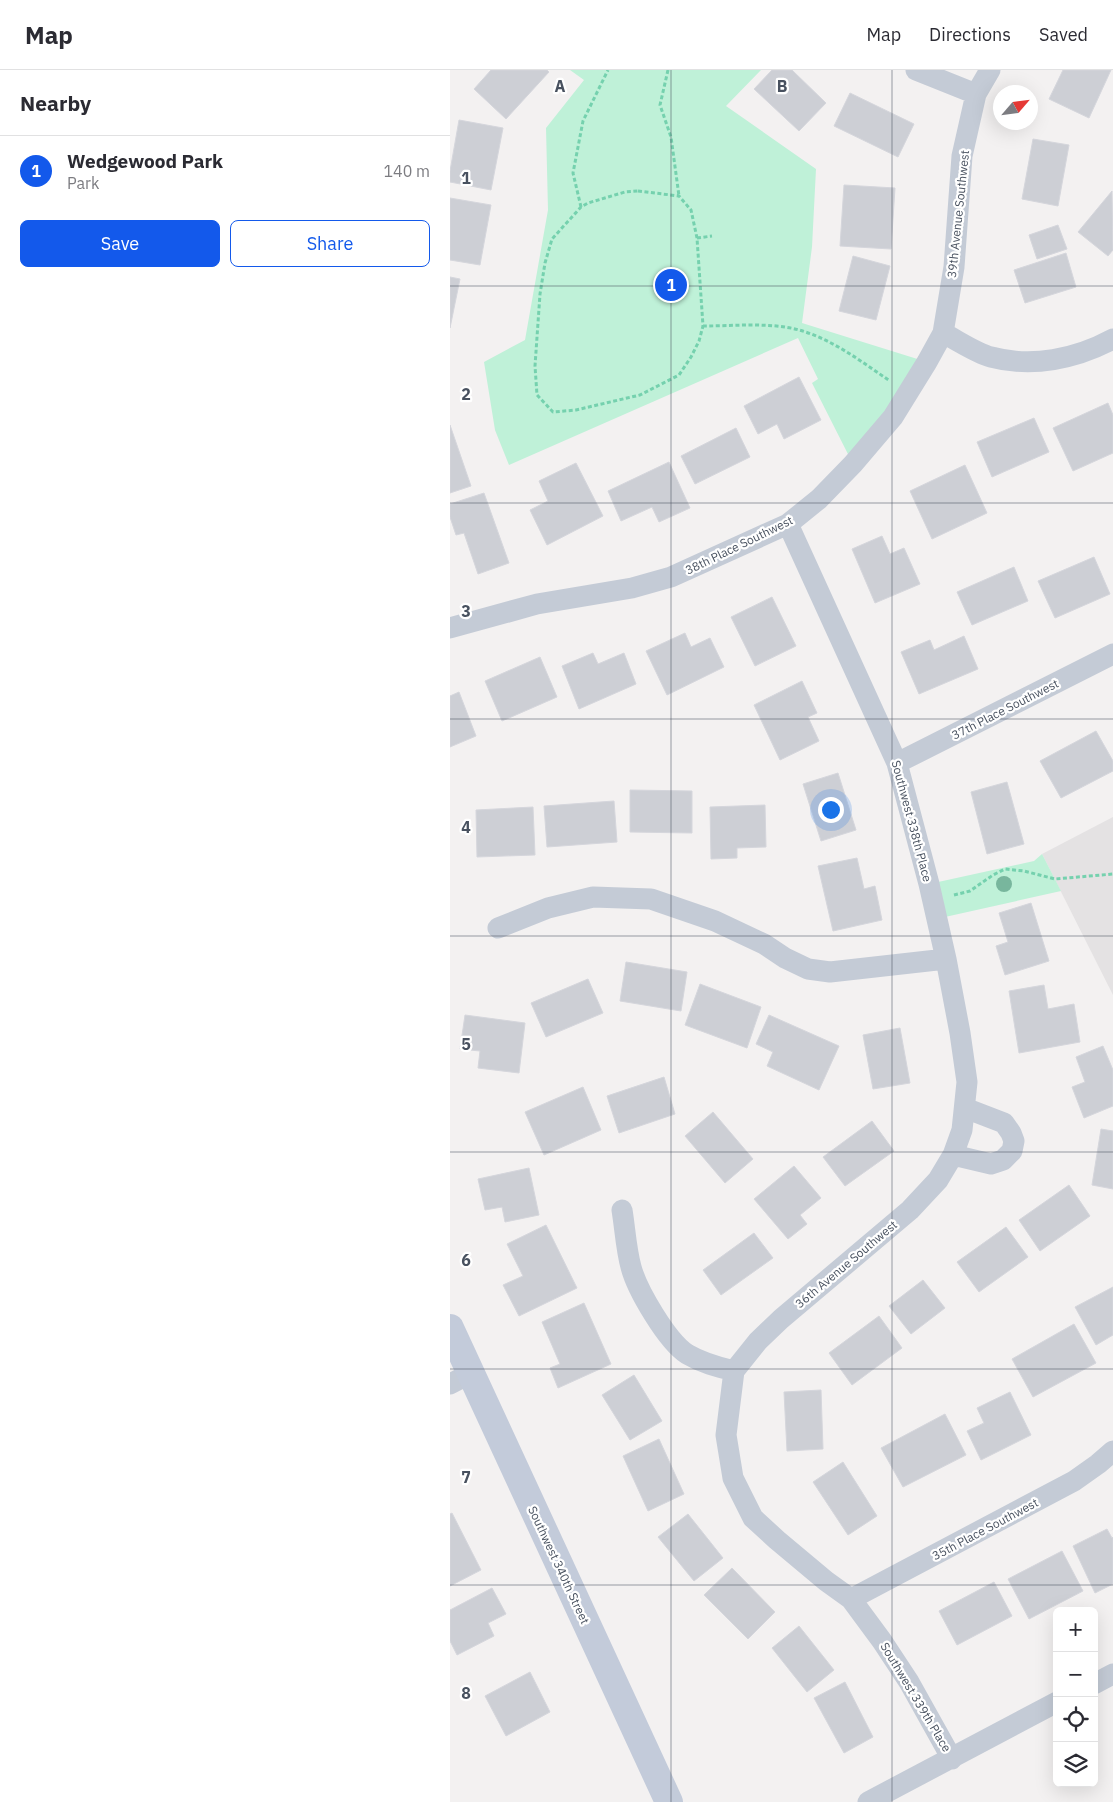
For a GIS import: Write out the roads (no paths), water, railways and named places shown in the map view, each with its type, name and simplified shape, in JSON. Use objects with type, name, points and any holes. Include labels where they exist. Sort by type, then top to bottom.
[{"type":"main road","name":"Southwest 340th Street","points":[[450,1328],[460,1379],[669,1802]]},
{"type":"street","points":[[916,70],[976,94]]},
{"type":"street","name":"39th Avenue Southwest","points":[[943,333],[954,267],[962,156],[976,94],[990,70]]},
{"type":"street","points":[[943,333],[989,356],[1015,361],[1059,359],[1082,353],[1113,339]]},
{"type":"street","name":"38th Place Southwest","points":[[450,628],[537,604],[632,588],[671,577],[788,524],[819,499],[853,464],[893,417],[943,333]]},
{"type":"street","name":"Southwest 338th Place","points":[[788,524],[897,763],[932,898],[960,1032],[967,1082],[962,1130]]},
{"type":"street","name":"37th Place Southwest","points":[[897,763],[1113,654]]},
{"type":"street","points":[[498,928],[548,908],[594,897],[651,899],[715,920],[764,944],[785,958],[808,969],[830,972],[946,959]]},
{"type":"street","points":[[953,1155],[992,1164],[1002,1160],[1012,1151],[1014,1141],[1004,1122],[965,1108]]},
{"type":"street","name":"36th Avenue Southwest","points":[[734,1371],[758,1341],[781,1318],[910,1210],[938,1180],[953,1155],[962,1130]]},
{"type":"street","points":[[622,1210],[631,1267],[641,1293],[653,1313],[684,1352],[706,1364],[734,1371]]},
{"type":"street","name":"Southwest 339th Place","points":[[734,1371],[726,1435],[733,1478],[753,1518],[826,1582],[851,1600],[882,1641],[909,1682],[952,1758]]},
{"type":"street","name":"35th Place Southwest","points":[[851,1600],[1074,1481],[1113,1451]]},
{"type":"street","points":[[1098,1682],[1113,1674]]},
{"type":"street","points":[[868,1802],[1053,1704]]},
{"type":"place","name":"Wedgewood Park","points":[[671,285]]}]
